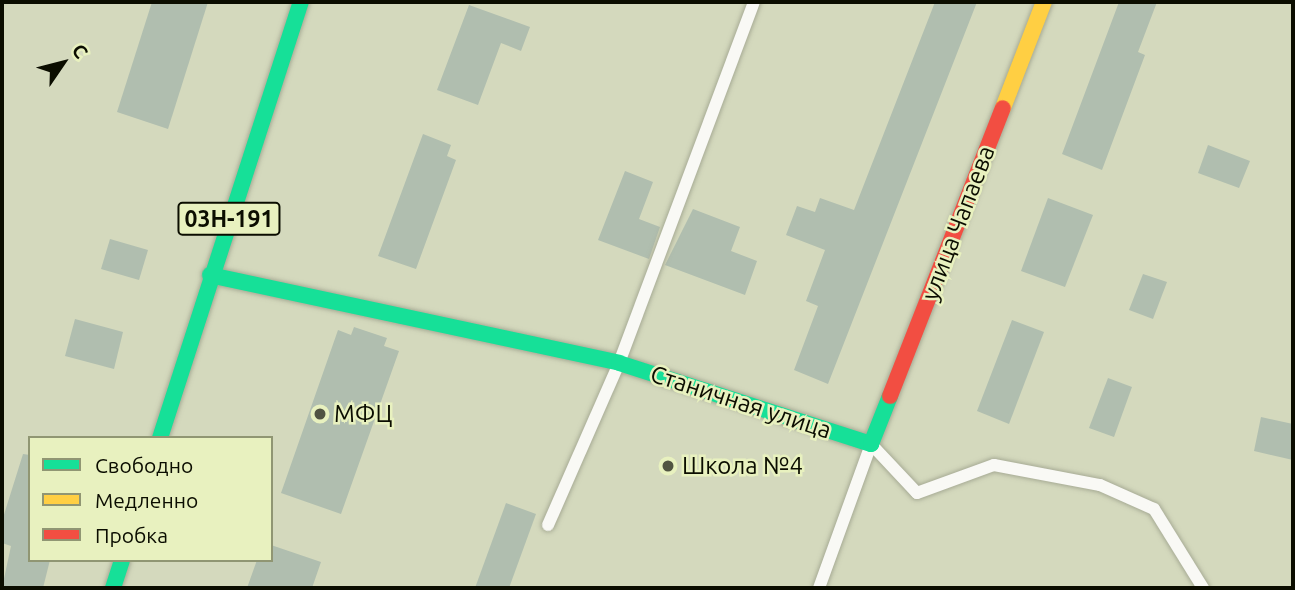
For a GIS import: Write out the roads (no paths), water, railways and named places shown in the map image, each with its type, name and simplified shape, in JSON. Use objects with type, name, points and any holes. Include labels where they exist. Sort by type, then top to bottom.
[{"type":"street","name":"03Н-191","points":[[161,436],[210,275],[301,2]]},
{"type":"street","name":"улица Чапаева","points":[[871,444],[1044,2]]},
{"type":"street","name":"Станичная улица","points":[[210,275],[619,363],[871,444]]},
{"type":"street","points":[[113,588],[121,562]]},
{"type":"lane","points":[[548,525],[619,363],[754,2]]},
{"type":"lane","points":[[819,588],[871,444]]},
{"type":"lane","name":"Станичная улица","points":[[871,444],[917,493],[994,465],[1100,485],[1154,509],[1203,588]]},
{"type":"place","name":"МФЦ","points":[[320,414]]},
{"type":"place","name":"Школа №4","points":[[668,466]]}]
